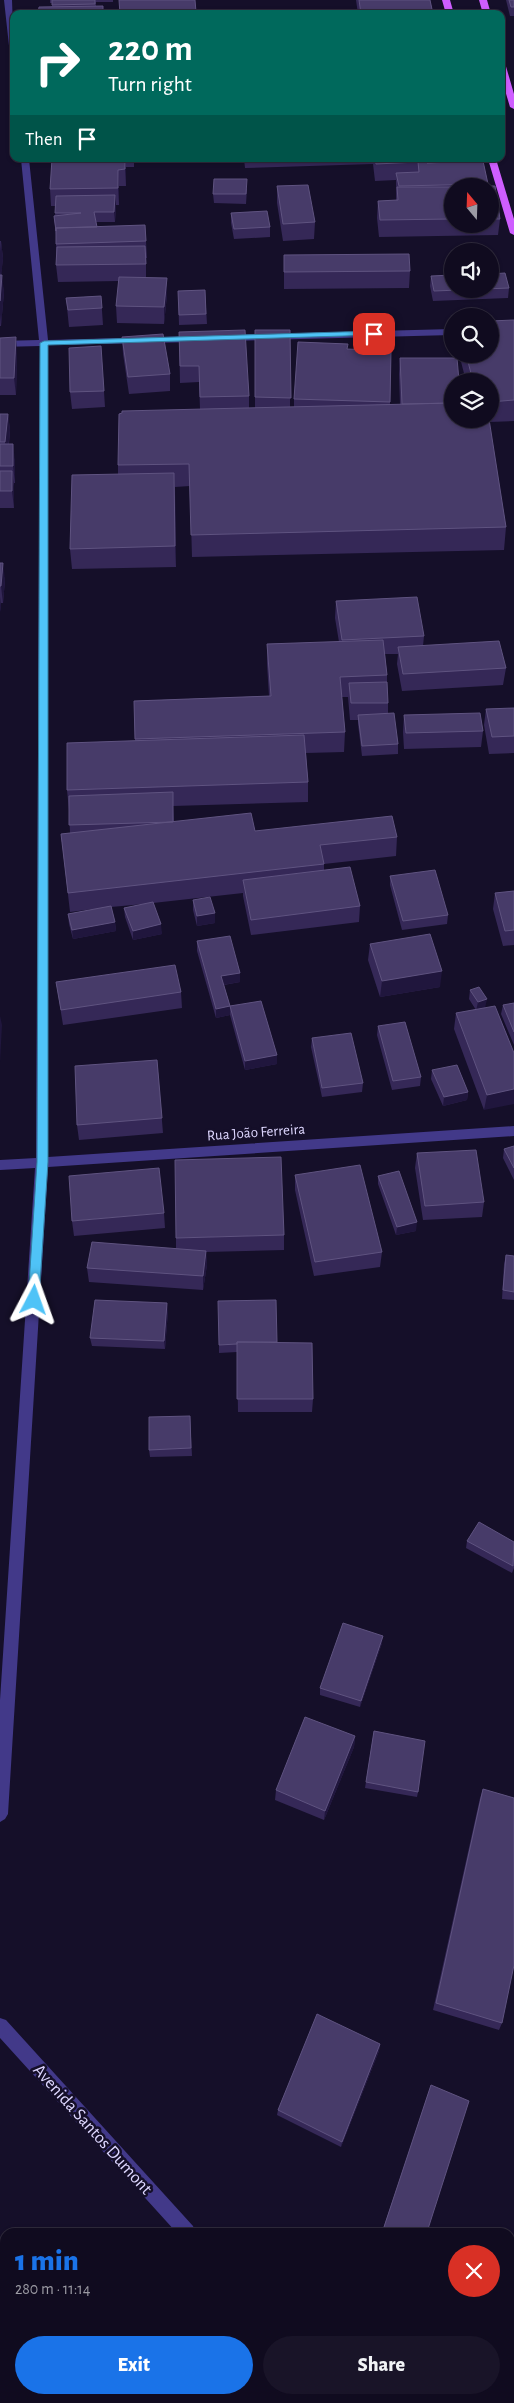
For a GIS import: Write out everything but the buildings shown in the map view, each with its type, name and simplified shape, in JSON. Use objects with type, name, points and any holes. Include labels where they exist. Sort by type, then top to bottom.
[{"type":"main road","points":[[505,77],[514,107]]},
{"type":"main road","points":[[493,162],[514,233]]},
{"type":"street","points":[[8,0],[10,18]]},
{"type":"street","points":[[0,1814],[42,1162],[44,343],[24,162]]},
{"type":"street","points":[[223,338],[444,332]]},
{"type":"street","points":[[0,344],[203,338]]},
{"type":"street","name":"Rua João Ferreira","points":[[0,1166],[514,1131]]},
{"type":"street","name":"Avenida Santos Dumont","points":[[0,2026],[183,2228]]},
{"type":"route","points":[[34,1300],[42,1162],[44,343],[374,334]]}]
